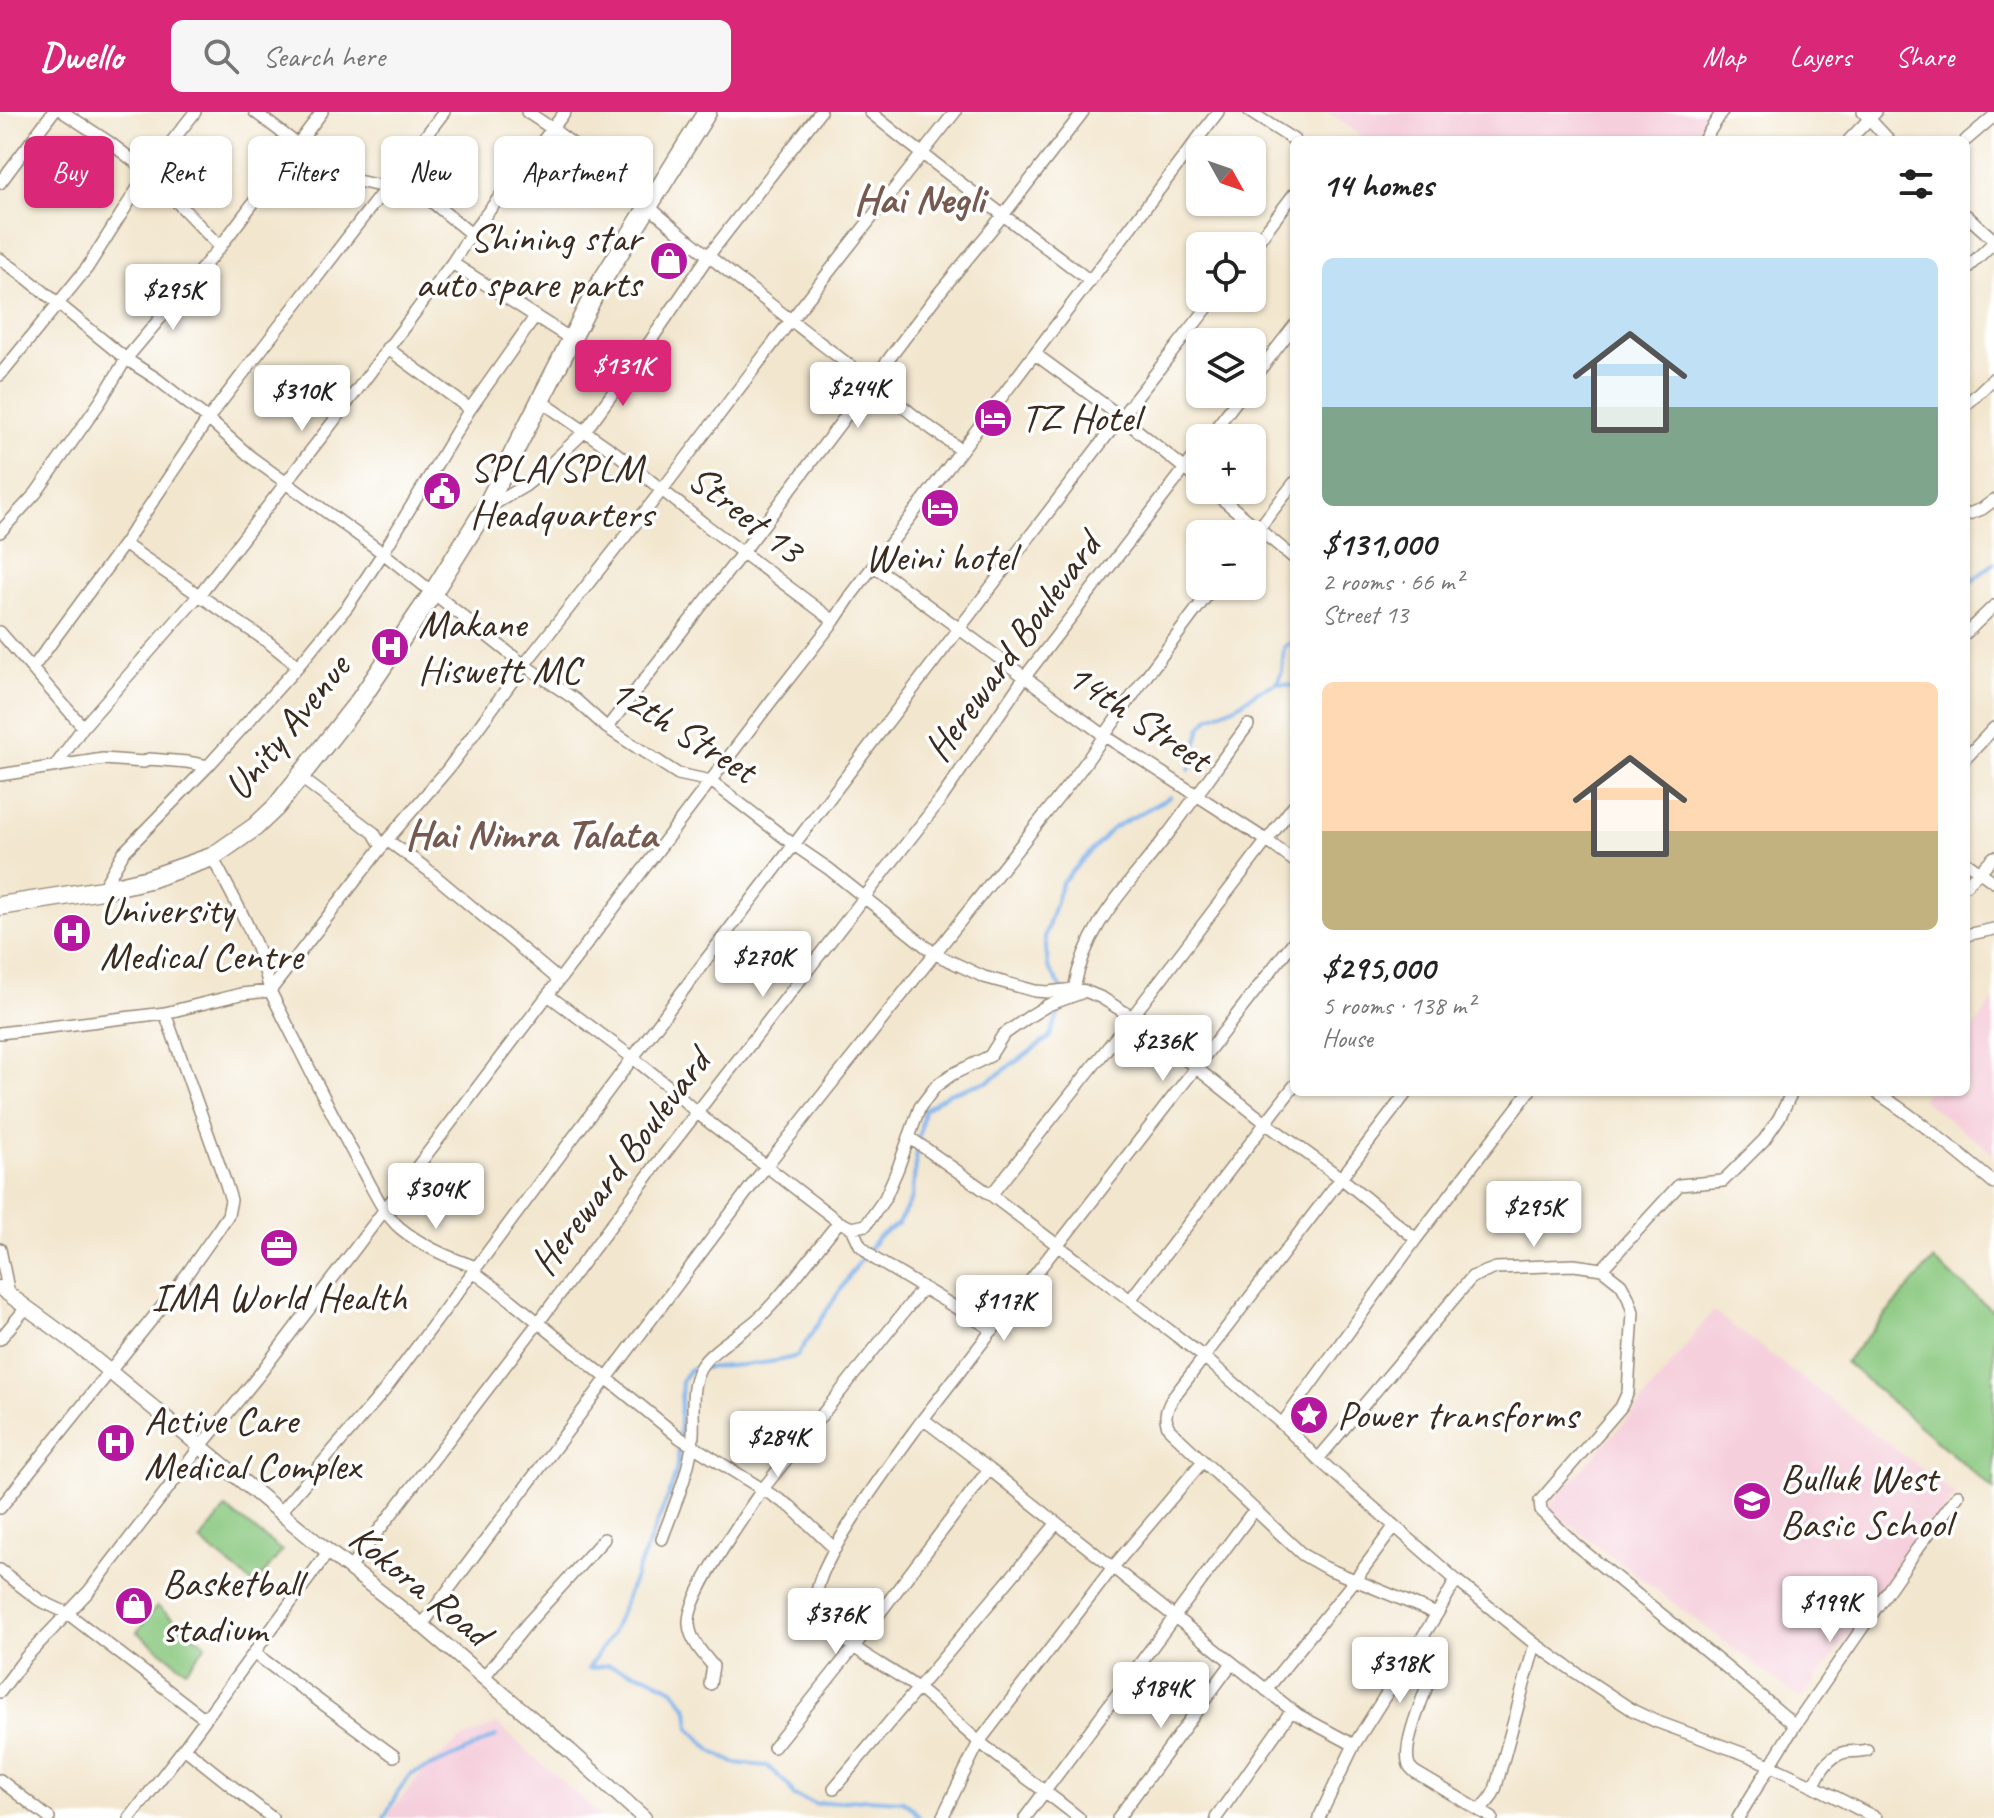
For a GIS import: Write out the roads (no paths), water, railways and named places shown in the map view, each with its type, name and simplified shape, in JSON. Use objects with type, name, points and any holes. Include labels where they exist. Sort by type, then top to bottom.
[{"type":"main road","name":"Unity Avenue","points":[[653,200],[707,112]]},
{"type":"main road","name":"Unity Avenue","points":[[0,906],[102,890],[149,879],[212,857],[255,827],[276,807],[360,700],[485,509],[598,287],[648,208]]},
{"type":"street","points":[[0,183],[53,112]]},
{"type":"street","points":[[63,112],[130,158]]},
{"type":"street","points":[[176,136],[195,112]]},
{"type":"street","points":[[255,112],[286,136]]},
{"type":"street","points":[[303,136],[322,112]]},
{"type":"street","points":[[425,136],[444,112]]},
{"type":"street","points":[[527,112],[562,136]]},
{"type":"street","points":[[56,765],[83,727],[199,595],[565,112]]},
{"type":"street","points":[[485,509],[525,486],[585,431],[709,255],[820,112]]},
{"type":"street","points":[[870,112],[922,155],[1090,281]]},
{"type":"street","points":[[0,1033],[165,1013],[241,994],[270,991],[448,769],[524,665],[955,112]]},
{"type":"street","points":[[607,728],[935,298],[1083,112]]},
{"type":"street","points":[[0,1692],[26,1657],[89,1591],[259,1375],[1218,112]]},
{"type":"street","points":[[1250,112],[1290,137]]},
{"type":"street","points":[[1707,136],[1722,112]]},
{"type":"street","points":[[1852,136],[1870,114],[1886,136]]},
{"type":"street","points":[[1970,137],[1994,116]]},
{"type":"street","points":[[32,669],[124,544],[208,419],[381,193]]},
{"type":"street","points":[[1265,232],[1290,199]]},
{"type":"street","points":[[0,375],[87,268],[130,200]]},
{"type":"street","points":[[183,208],[220,247]]},
{"type":"street","points":[[0,532],[36,493],[126,359],[249,208]]},
{"type":"street","points":[[439,208],[471,234]]},
{"type":"street","points":[[651,208],[961,450]]},
{"type":"street","points":[[1970,219],[1994,241],[1970,265]]},
{"type":"street","name":"12th Street","points":[[0,259],[126,359],[208,419],[252,458],[383,553],[524,665],[576,700],[607,728],[678,774],[711,781],[829,869],[935,954],[984,977],[1035,991],[1080,990]]},
{"type":"street","points":[[452,263],[571,339]]},
{"type":"street","points":[[280,1512],[368,1411],[794,845],[1204,312]]},
{"type":"street","points":[[102,890],[123,853],[208,766],[347,607],[470,409],[535,317]]},
{"type":"street","points":[[1266,362],[1290,331]]},
{"type":"street","points":[[387,348],[470,409]]},
{"type":"street","points":[[1035,354],[1185,469]]},
{"type":"street","points":[[1970,401],[1994,378]]},
{"type":"street","name":"Street 13","points":[[541,401],[616,453],[834,621]]},
{"type":"street","points":[[1219,424],[1231,408]]},
{"type":"street","name":"Hereward Boulevard","points":[[350,1568],[656,1165],[941,799],[1024,678],[1185,469]]},
{"type":"street","points":[[1265,520],[1290,488]]},
{"type":"street","points":[[1970,514],[1994,500]]},
{"type":"street","points":[[1225,504],[1242,520]]},
{"type":"street","points":[[1266,540],[1290,555]]},
{"type":"street","points":[[124,544],[268,642],[298,666]]},
{"type":"street","name":"14th Street","points":[[874,566],[1105,736],[1290,858]]},
{"type":"street","points":[[422,1625],[767,1165],[1081,769],[1204,600]]},
{"type":"street","points":[[1970,629],[1994,606]]},
{"type":"street","points":[[0,632],[83,727]]},
{"type":"street","points":[[1080,990],[1079,966],[1098,925],[1248,725]]},
{"type":"street","points":[[1970,754],[1994,728]]},
{"type":"street","points":[[0,775],[103,759],[144,762],[149,759],[208,766]]},
{"type":"street","points":[[300,777],[385,844],[428,870],[559,980]]},
{"type":"street","points":[[991,1195],[1290,810]]},
{"type":"street","points":[[212,857],[264,964],[270,991],[348,1143],[385,1210],[399,1227],[423,1244],[475,1269],[680,1438],[791,1507],[835,1549]]},
{"type":"street","points":[[1970,881],[1994,857]]},
{"type":"street","points":[[1970,865],[1994,882]]},
{"type":"street","points":[[1970,934],[1994,929]]},
{"type":"street","points":[[1079,1818],[979,1742],[917,1688],[839,1636],[820,1613],[816,1594],[835,1549],[872,1490],[923,1419],[1290,946]]},
{"type":"street","points":[[548,995],[633,1058],[697,1113],[839,1222],[852,1228],[866,1225],[876,1213],[898,1168],[920,1107],[936,1086],[990,1056],[1003,1035],[1030,1016],[1080,990],[1102,998],[1132,1017],[1416,1239]]},
{"type":"street","points":[[0,1508],[177,1288],[228,1215],[231,1200],[165,1013]]},
{"type":"street","points":[[1130,1300],[1290,1092]]},
{"type":"street","points":[[1404,1096],[1172,1399],[1167,1408],[1166,1423],[1303,1555],[1437,1614]]},
{"type":"street","points":[[1282,1424],[1416,1239],[1526,1096]]},
{"type":"street","points":[[1602,1269],[1679,1185],[1723,1181],[1764,1140],[1790,1096]]},
{"type":"street","points":[[1882,1096],[1956,1150],[1994,1183]]},
{"type":"street","points":[[909,1137],[991,1195],[1205,1358],[1394,1527],[1535,1644],[1634,1711],[1750,1756],[1876,1818]]},
{"type":"street","points":[[662,1539],[687,1470],[692,1445],[694,1388],[700,1369],[708,1358],[749,1328],[768,1309],[839,1222]]},
{"type":"street","points":[[852,1228],[867,1252],[993,1330]]},
{"type":"street","points":[[0,1249],[4,1291]]},
{"type":"street","points":[[1318,1459],[1472,1277],[1496,1268],[1574,1265],[1602,1269],[1621,1284],[1633,1312],[1628,1392],[1621,1407],[1540,1501],[1541,1511],[1576,1545],[1795,1725]]},
{"type":"street","points":[[710,1684],[714,1669],[690,1632],[688,1614],[695,1597],[762,1490],[923,1288]]},
{"type":"street","name":"Kokora Road","points":[[4,1291],[75,1343],[328,1552],[422,1625],[644,1818]]},
{"type":"street","points":[[0,1339],[26,1308]]},
{"type":"street","points":[[923,1419],[1292,1710],[1354,1745]]},
{"type":"street","points":[[942,1818],[979,1742],[1113,1567],[1203,1461]]},
{"type":"street","points":[[774,1747],[989,1469]]},
{"type":"street","points":[[1738,1818],[1795,1725],[1958,1495]]},
{"type":"street","points":[[1025,1818],[1254,1510]]},
{"type":"street","points":[[834,1788],[1057,1523]]},
{"type":"street","points":[[1266,1690],[1394,1527]]},
{"type":"street","points":[[483,1678],[604,1539]]},
{"type":"street","points":[[130,1818],[328,1552]]},
{"type":"street","points":[[0,1570],[39,1600],[67,1613],[204,1718]]},
{"type":"street","points":[[1319,1818],[1354,1745],[1456,1580]]},
{"type":"street","points":[[1480,1811],[1495,1790],[1535,1644]]},
{"type":"street","points":[[1413,1652],[1432,1672],[1410,1735],[1409,1765],[1415,1772],[1492,1818]]},
{"type":"street","points":[[254,1653],[394,1756]]},
{"type":"street","points":[[1118,1818],[1232,1663]]},
{"type":"street","points":[[1216,1818],[1292,1710]]},
{"type":"street","points":[[184,1748],[272,1818]]},
{"type":"street","points":[[1814,1786],[1821,1769],[1829,1760],[1844,1752],[1867,1750]]},
{"type":"street","points":[[0,1780],[49,1818]]},
{"type":"waterway","points":[[1970,583],[1994,563]]},
{"type":"waterway","points":[[1277,683],[1282,671],[1284,647],[1290,643]]},
{"type":"waterway","points":[[1189,770],[1201,727],[1210,717],[1277,683],[1290,685]]},
{"type":"waterway","points":[[1062,989],[1048,967],[1045,936],[1062,882],[1113,828],[1170,797]]},
{"type":"waterway","points":[[588,1669],[612,1633],[671,1489],[678,1464],[682,1380],[689,1370],[770,1362],[797,1356],[852,1272],[878,1237],[898,1224],[912,1198],[924,1110],[949,1093],[989,1081],[1049,1038],[1064,1001]]},
{"type":"waterway","points":[[590,1669],[607,1665],[647,1676],[673,1689],[688,1709],[690,1728],[712,1751],[734,1763],[767,1766],[788,1785],[794,1796],[815,1804],[866,1799],[903,1801],[920,1818]]},
{"type":"waterway","points":[[384,1818],[410,1775],[496,1736]]},
{"type":"place","name":"Shining star auto spare parts","points":[[669,261]]},
{"type":"place","name":"TZ Hotel","points":[[993,418]]},
{"type":"place","name":"SPLA/SPLM Headquarters","points":[[442,491]]},
{"type":"place","name":"Weini hotel","points":[[940,508]]},
{"type":"place","name":"Makane Hiswett MC","points":[[390,647]]},
{"type":"place","name":"University Medical Centre","points":[[72,933]]},
{"type":"place","name":"IMA World Health","points":[[279,1248]]},
{"type":"place","name":"Power transforms","points":[[1309,1415]]},
{"type":"place","name":"Active Care Medical Complex","points":[[116,1443]]},
{"type":"place","name":"Bulluk West Basic School","points":[[1752,1501]]},
{"type":"place","name":"Basketball stadium","points":[[134,1606]]},
{"type":"district","name":"Hai Negli","points":[[919,199]]},
{"type":"district","name":"Hai Nimra Talata","points":[[531,834]]}]
